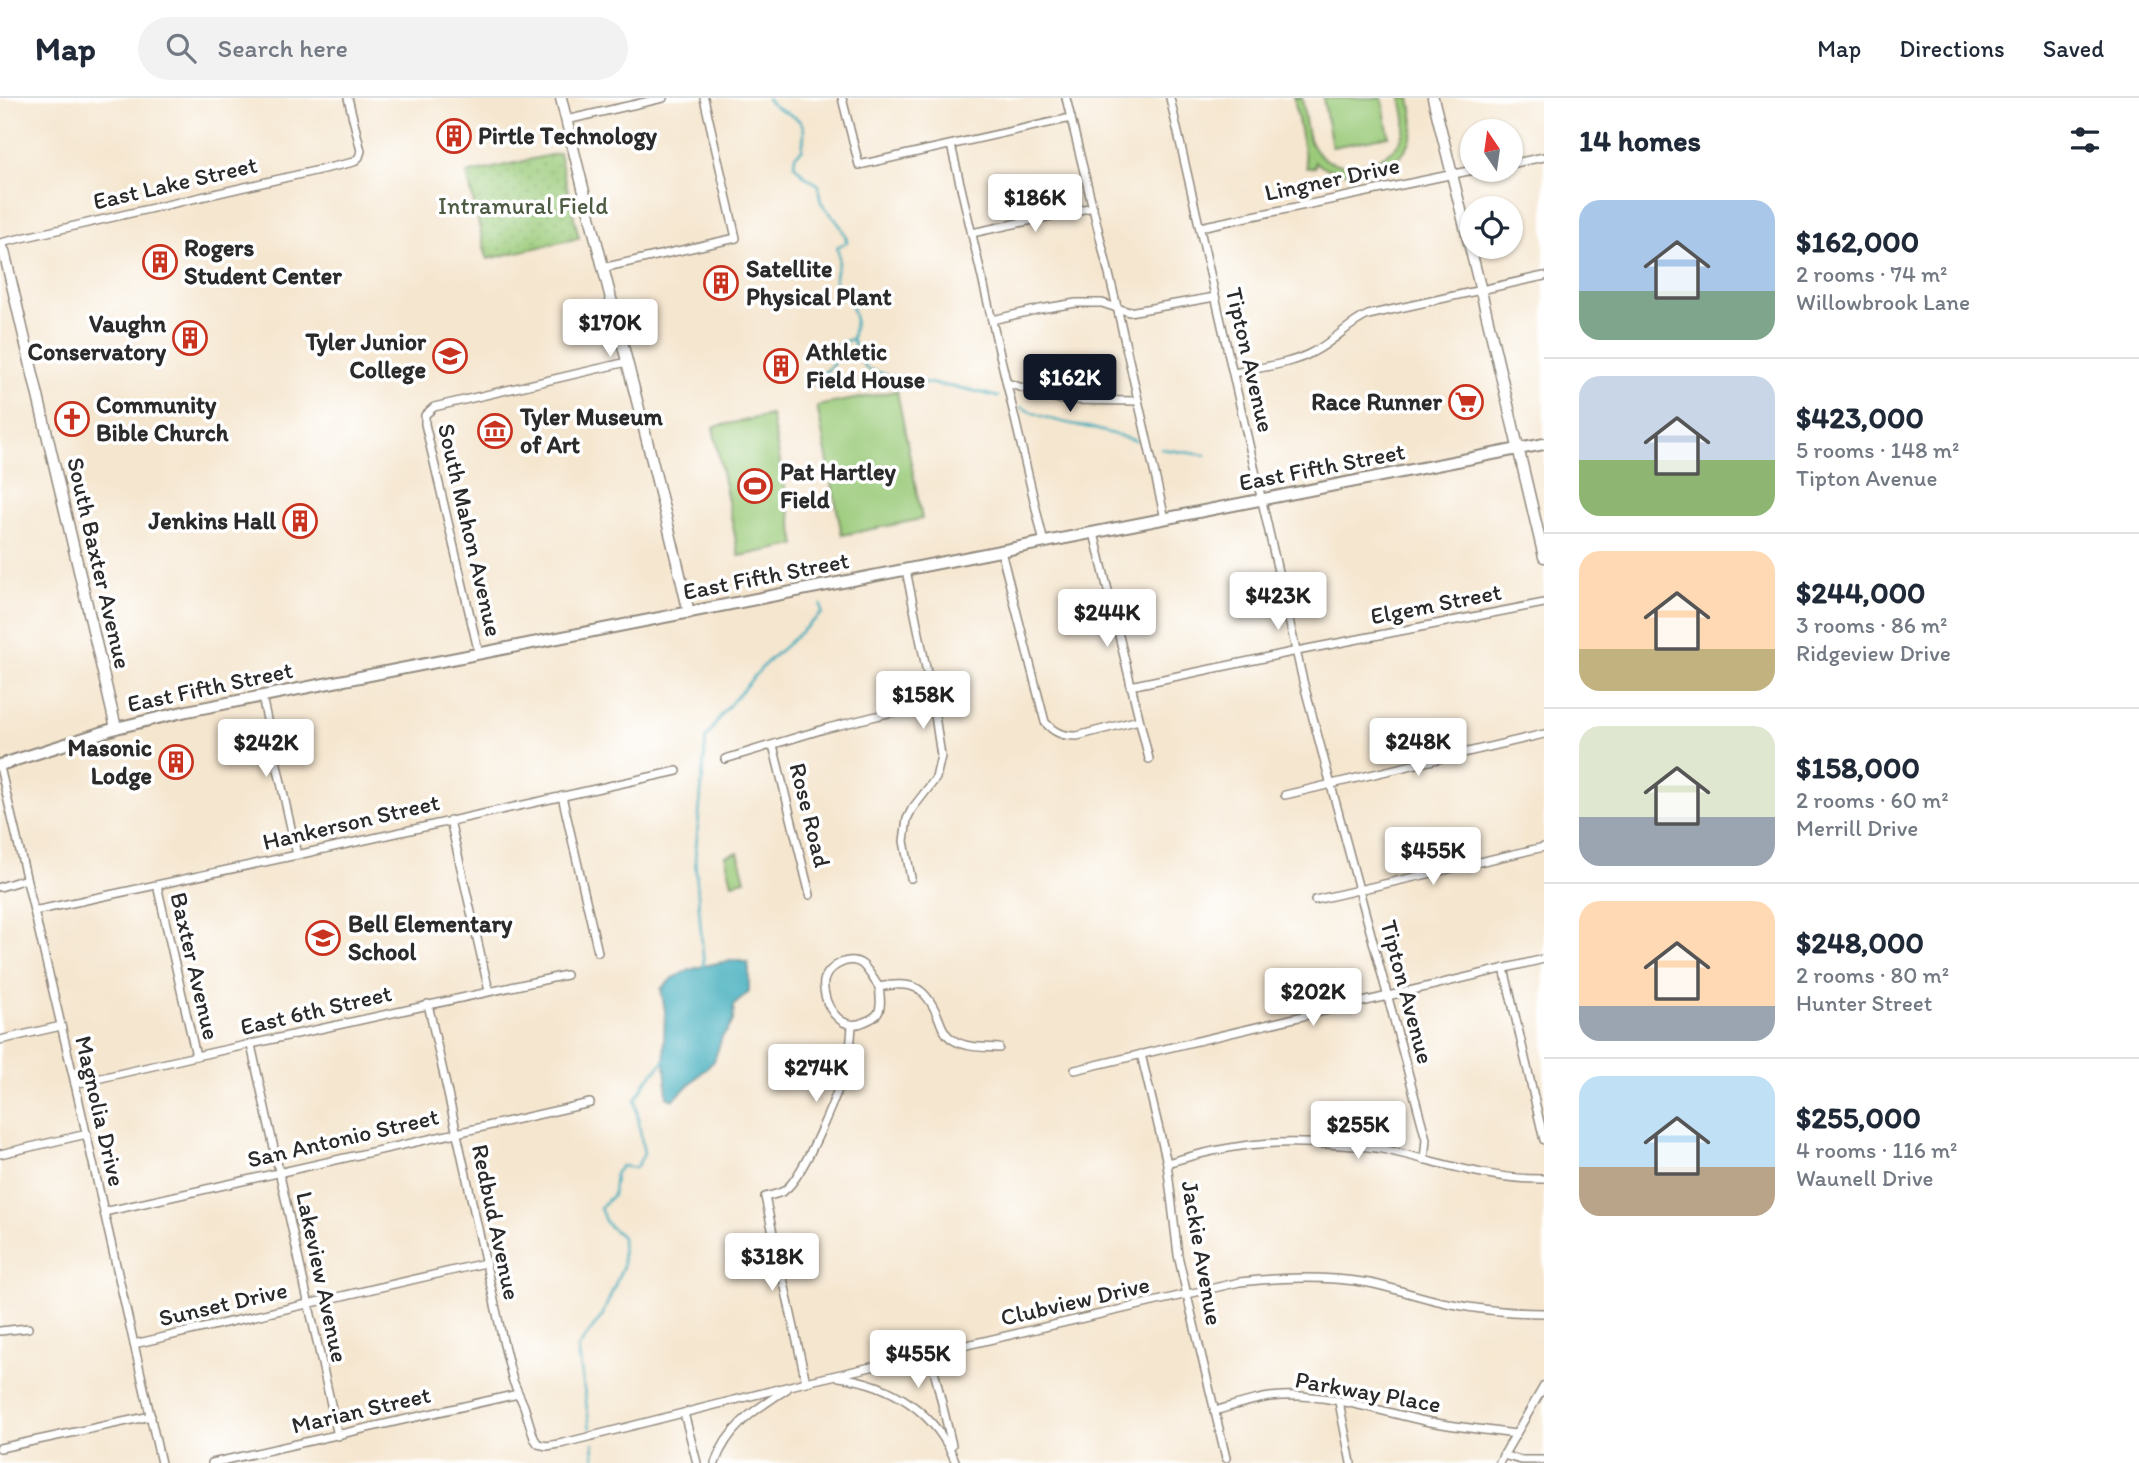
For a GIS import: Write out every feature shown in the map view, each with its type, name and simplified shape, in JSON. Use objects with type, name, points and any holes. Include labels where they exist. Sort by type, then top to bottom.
[{"type":"main road","name":"East Fifth Street","points":[[0,766],[116,728],[179,713],[1544,444]]},
{"type":"street","name":"East Lake Street","points":[[0,244],[349,163],[357,159],[360,149],[348,98]]},
{"type":"street","points":[[561,98],[689,612]]},
{"type":"street","points":[[566,120],[663,98]]},
{"type":"street","points":[[602,268],[736,238],[704,98]]},
{"type":"street","points":[[842,98],[859,165],[1071,118]]},
{"type":"street","points":[[1066,98],[1165,519]]},
{"type":"street","name":"Tipton Avenue","points":[[1170,98],[1329,785],[1389,996],[1426,1139],[1424,1160]]},
{"type":"street","points":[[1433,98],[1544,557]]},
{"type":"street","points":[[951,145],[1044,543]]},
{"type":"street","points":[[1523,161],[1544,157]]},
{"type":"street","name":"Lingner Drive","points":[[1200,227],[1460,172]]},
{"type":"street","points":[[972,233],[1093,207]]},
{"type":"street","name":"South Baxter Avenue","points":[[0,244],[7,264],[116,728]]},
{"type":"street","points":[[1234,373],[1291,361],[1315,352],[1367,315],[1544,276]]},
{"type":"street","points":[[992,320],[1076,303],[1102,303],[1129,312],[1215,297]]},
{"type":"street","name":"South Mahon Avenue","points":[[479,653],[425,415],[434,407],[627,362]]},
{"type":"street","points":[[1007,383],[1062,400],[1138,401]]},
{"type":"street","points":[[1094,533],[1149,759]]},
{"type":"street","points":[[1001,551],[1045,722],[1051,729],[1067,736],[1077,736],[1139,720]]},
{"type":"street","points":[[906,570],[933,702],[941,756],[936,778],[907,819],[904,841],[911,878]]},
{"type":"street","name":"Elgem Street","points":[[1130,686],[1544,603]]},
{"type":"street","points":[[262,697],[298,855]]},
{"type":"street","points":[[725,759],[824,729],[933,702]]},
{"type":"street","points":[[1285,795],[1544,734]]},
{"type":"street","name":"Rose Road","points":[[773,745],[810,895]]},
{"type":"street","name":"Magnolia Drive","points":[[0,766],[161,1463]]},
{"type":"street","name":"Hankerson Street","points":[[34,911],[677,771]]},
{"type":"street","points":[[562,796],[598,953]]},
{"type":"street","points":[[450,820],[489,991]]},
{"type":"street","points":[[1315,900],[1544,847]]},
{"type":"street","points":[[0,887],[26,879]]},
{"type":"street","name":"Baxter Avenue","points":[[157,885],[196,1056]]},
{"type":"street","points":[[1075,1070],[1544,959]]},
{"type":"street","points":[[856,961],[865,968],[879,987],[880,1004],[877,1013],[871,1020],[852,1026],[840,1020],[830,1007],[824,986],[827,975],[839,964],[856,961]]},
{"type":"street","points":[[1504,968],[1544,1140]]},
{"type":"street","name":"East 6th Street","points":[[75,1084],[566,975]]},
{"type":"street","points":[[879,987],[900,984],[917,988],[931,1001],[944,1030],[954,1041],[999,1048]]},
{"type":"street","name":"Redbud Avenue","points":[[428,1004],[503,1341],[518,1394],[538,1444]]},
{"type":"street","points":[[0,1040],[61,1026]]},
{"type":"street","points":[[806,1382],[765,1197],[788,1188],[811,1152],[846,1068],[852,1026]]},
{"type":"street","name":"Lakeview Avenue","points":[[251,1045],[338,1436]]},
{"type":"street","name":"Jackie Avenue","points":[[1141,1054],[1167,1163],[1178,1255],[1186,1295],[1226,1458]]},
{"type":"street","name":"San Antonio Street","points":[[104,1212],[590,1103]]},
{"type":"street","points":[[0,1154],[87,1134]]},
{"type":"street","points":[[1167,1163],[1224,1148],[1282,1142],[1380,1149],[1497,1176],[1544,1179]]},
{"type":"street","name":"Sunset Drive","points":[[134,1344],[485,1263]]},
{"type":"street","name":"Clubview Drive","points":[[538,1444],[547,1446],[564,1443],[806,1382],[1240,1282],[1273,1278],[1322,1278],[1371,1283],[1470,1307],[1544,1312]]},
{"type":"street","points":[[0,1331],[28,1328]]},
{"type":"street","points":[[930,1354],[956,1463]]},
{"type":"street","points":[[834,1376],[869,1383],[892,1391],[910,1402],[942,1434],[956,1463]]},
{"type":"street","points":[[715,1463],[725,1440],[738,1423],[794,1385]]},
{"type":"street","points":[[1499,1463],[1544,1386]]},
{"type":"street","name":"Marian Street","points":[[212,1463],[518,1394]]},
{"type":"street","name":"Parkway Place","points":[[1214,1411],[1279,1396],[1317,1397],[1459,1428],[1516,1434]]},
{"type":"street","points":[[1339,1402],[1351,1463]]},
{"type":"street","points":[[684,1413],[697,1463]]},
{"type":"street","points":[[0,1448],[151,1416]]},
{"type":"street","points":[[1503,1455],[1521,1460],[1544,1460]]},
{"type":"green space","points":[[1294,98],[1302,98],[1307,132],[1315,150],[1335,163],[1362,164],[1375,160],[1397,145],[1405,126],[1401,98],[1410,98],[1414,121],[1412,136],[1406,149],[1396,159],[1370,171],[1341,172],[1315,162],[1315,167],[1307,168]]},
{"type":"green space","points":[[1323,98],[1382,98],[1389,136],[1332,147]]},
{"type":"green space","name":"Intramural Field","points":[[559,153],[579,238],[487,259],[467,174]]},
{"type":"green space","points":[[897,391],[922,519],[842,535],[817,406]]},
{"type":"green space","name":"Pat Hartley Field","points":[[771,415],[796,545],[739,556],[713,427]]},
{"type":"green space","points":[[738,852],[745,880],[732,883],[725,856]]},
{"type":"water","points":[[736,960],[748,963],[749,992],[734,1005],[733,1021],[722,1037],[714,1061],[673,1100],[667,1097],[665,1011],[661,989],[676,976],[686,972],[706,965]]},
{"type":"waterway","points":[[767,98],[803,126],[802,150],[795,156],[794,165],[819,185],[821,202],[840,225],[845,236],[847,242],[837,247],[839,261],[836,284],[838,296],[850,301],[855,320],[852,339],[867,369],[901,379],[998,397]]},
{"type":"waterway","points":[[813,384],[833,364],[833,350],[851,339]]},
{"type":"waterway","points":[[1021,407],[1048,418],[1137,441]]},
{"type":"waterway","points":[[1161,449],[1205,455]]},
{"type":"waterway","points":[[704,968],[695,859],[706,738],[725,710],[765,664],[822,613],[821,605]]},
{"type":"waterway","points":[[590,1429],[578,1348],[602,1316],[623,1266],[622,1237],[606,1223],[600,1208],[613,1195],[615,1174],[621,1166],[636,1168],[644,1154],[635,1100],[647,1080],[666,1059]]},
{"type":"waterway","points":[[593,1443],[595,1463]]},
{"type":"place","name":"Pirtle Technology","points":[[454,136]]},
{"type":"place","name":"Rogers Student Center","points":[[160,262]]},
{"type":"place","name":"Satellite Physical Plant","points":[[721,283]]},
{"type":"place","name":"Vaughn Conservatory","points":[[190,338]]},
{"type":"place","name":"Tyler Junior College","points":[[450,356]]},
{"type":"place","name":"Athletic Field House","points":[[781,366]]},
{"type":"place","name":"Race Runner","points":[[1466,402]]},
{"type":"place","name":"Community Bible Church","points":[[72,419]]},
{"type":"place","name":"Tyler Museum of Art","points":[[495,431]]},
{"type":"place","name":"Pat Hartley Field","points":[[755,486]]},
{"type":"place","name":"Jenkins Hall","points":[[300,521]]},
{"type":"place","name":"Masonic Lodge","points":[[176,762]]},
{"type":"place","name":"Bell Elementary School","points":[[323,938]]}]
